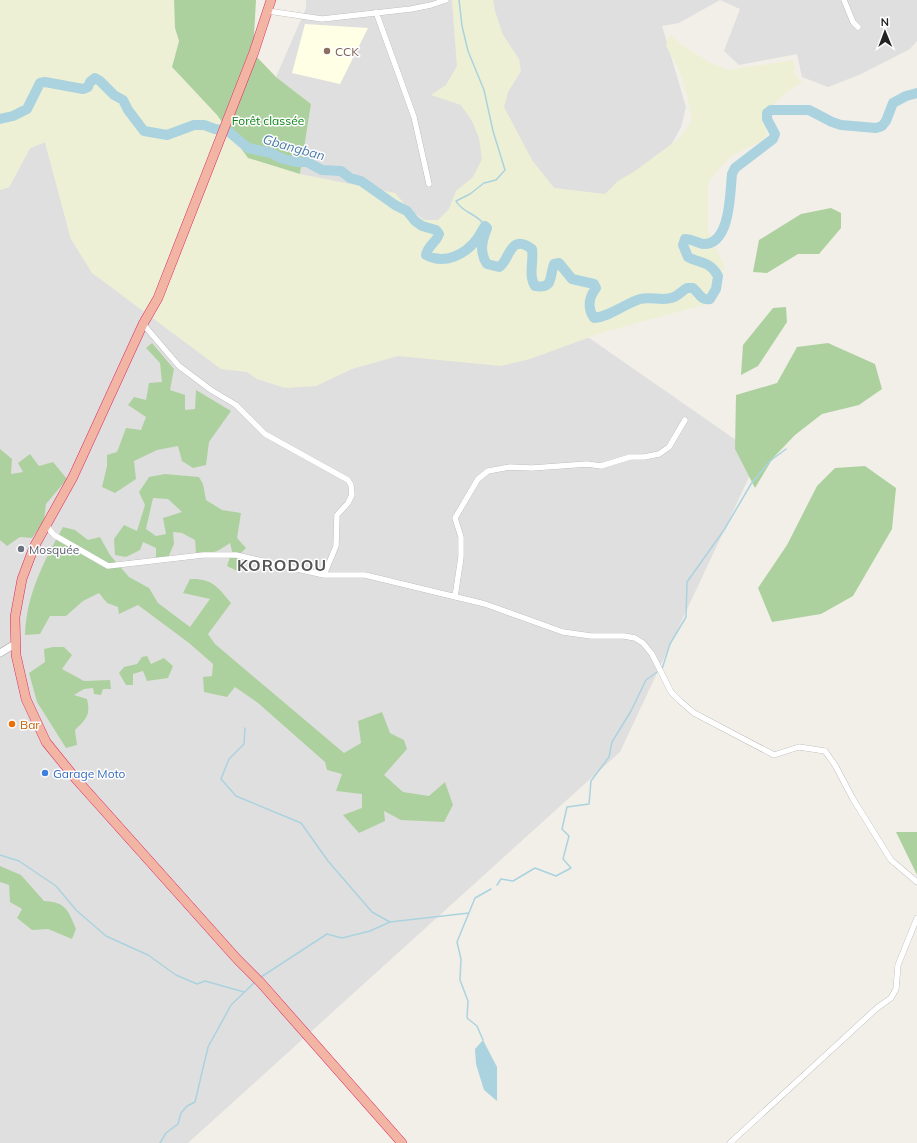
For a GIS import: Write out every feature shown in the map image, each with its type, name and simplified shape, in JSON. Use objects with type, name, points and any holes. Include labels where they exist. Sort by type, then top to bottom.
[{"type":"highway","points":[[271,0],[254,52],[225,122],[158,298],[143,324],[73,477],[34,547],[22,579],[15,617],[15,644],[22,688],[32,716],[46,742],[76,779],[237,959],[262,983],[402,1143]]},
{"type":"street","points":[[268,11],[322,18],[411,9],[446,0]]},
{"type":"street","points":[[844,0],[853,22],[858,27]]},
{"type":"street","points":[[376,12],[414,117],[429,184]]},
{"type":"street","points":[[143,324],[178,366],[211,390],[236,405],[265,434],[348,480],[351,485],[352,495],[348,503],[337,515],[336,546],[324,575]]},
{"type":"street","points":[[455,598],[461,557],[461,537],[456,518],[478,479],[488,471],[510,467],[532,468],[587,464],[601,466],[630,457],[644,457],[659,454],[669,447],[685,420]]},
{"type":"street","points":[[46,525],[54,535],[108,566],[203,555],[236,555],[324,575],[365,575],[492,606],[563,632],[591,636],[635,638],[643,643],[652,654],[671,692],[694,713],[774,755],[799,747],[825,751],[835,764],[853,799],[891,860],[917,882]]},
{"type":"street","points":[[0,653],[15,644]]},
{"type":"street","points":[[730,1143],[877,1008],[891,998],[896,989],[898,965],[917,918]]},
{"type":"shaded area","points":[[0,0],[174,0],[175,28],[179,41],[172,67],[217,115],[248,158],[300,174],[395,193],[408,208],[424,220],[438,220],[449,209],[456,191],[473,177],[482,159],[479,138],[472,121],[461,105],[431,95],[446,85],[457,66],[452,0],[493,0],[503,35],[519,59],[521,71],[508,92],[504,107],[532,160],[554,188],[605,194],[618,181],[635,171],[681,137],[692,120],[686,91],[678,68],[666,46],[670,34],[682,45],[709,62],[729,70],[794,60],[795,76],[803,82],[785,93],[767,111],[764,117],[767,135],[762,141],[731,156],[708,182],[708,231],[724,265],[720,289],[711,303],[604,332],[530,359],[501,366],[398,356],[352,369],[316,386],[285,388],[257,379],[247,372],[221,369],[92,273],[71,239],[45,142],[30,148],[9,187],[0,190]]},
{"type":"shaded area","points":[[306,0],[720,0],[679,23],[662,26],[686,107],[681,127],[572,326],[759,456],[620,752],[188,1143],[0,1143],[0,190],[9,187],[30,148],[45,142],[71,239],[300,174],[311,104],[276,77],[306,8]]},
{"type":"shaded area","points":[[720,0],[917,0],[917,41],[910,49],[859,75],[828,87],[802,77],[797,54],[739,65],[724,51],[740,9]]},
{"type":"shaded area","name":"CCK","points":[[305,24],[368,28],[340,84],[292,73]]},
{"type":"green space","name":"Forêt classée","points":[[174,0],[256,0],[253,53],[276,77],[311,104],[300,174],[248,158],[217,115],[172,67],[179,41],[175,28]]},
{"type":"green space","points":[[831,208],[841,213],[841,228],[819,254],[798,254],[767,273],[753,272],[759,240],[801,214]]},
{"type":"green space","points":[[786,307],[787,322],[758,366],[741,375],[743,345],[773,308]]},
{"type":"green space","points":[[152,343],[174,369],[170,390],[185,395],[185,410],[195,409],[196,390],[231,411],[209,442],[206,465],[193,468],[182,461],[178,446],[157,450],[134,461],[136,479],[115,493],[102,487],[107,466],[107,455],[117,452],[126,428],[141,430],[146,417],[128,405],[134,397],[146,400],[149,383],[162,382],[160,363],[146,348]]},
{"type":"green space","points":[[828,343],[875,364],[882,389],[859,405],[822,414],[795,435],[773,458],[755,488],[735,449],[736,395],[777,383],[797,347]]},
{"type":"green space","points":[[0,449],[12,459],[11,474],[23,472],[18,463],[30,454],[39,466],[53,462],[67,479],[46,504],[44,521],[32,538],[20,537],[7,546],[0,540]]},
{"type":"green space","points":[[865,466],[896,488],[892,529],[853,596],[821,614],[772,622],[758,588],[787,545],[817,486],[835,468]]},
{"type":"green space","points":[[165,474],[199,477],[203,484],[206,500],[222,510],[241,513],[237,538],[246,548],[237,557],[237,571],[227,566],[232,551],[230,543],[214,552],[205,554],[196,553],[195,540],[182,533],[173,532],[174,544],[167,560],[156,558],[156,548],[143,542],[140,550],[126,557],[115,555],[114,539],[124,525],[137,531],[145,505],[139,492],[149,477]],"holes":[[[153,498],[168,499],[182,512],[163,518],[166,534],[156,536],[146,529]]]},
{"type":"green space","points":[[63,527],[75,530],[88,540],[100,537],[110,555],[129,577],[149,588],[158,603],[190,627],[210,599],[183,593],[190,579],[204,580],[218,588],[231,603],[208,634],[215,644],[344,753],[361,743],[358,721],[382,712],[390,733],[404,740],[407,749],[384,775],[403,792],[429,796],[445,782],[453,805],[444,822],[401,820],[384,811],[385,821],[359,833],[343,815],[362,808],[362,794],[336,791],[342,774],[327,770],[325,762],[258,703],[235,687],[227,697],[204,692],[203,677],[212,676],[213,664],[189,643],[138,605],[119,614],[118,607],[107,603],[99,593],[83,601],[66,616],[50,616],[40,634],[25,635],[26,620],[32,592],[49,553]]},
{"type":"green space","points":[[64,647],[72,655],[62,669],[84,681],[110,680],[111,689],[103,689],[101,695],[94,694],[93,688],[84,689],[74,695],[87,699],[88,713],[85,720],[75,730],[77,745],[66,748],[37,702],[29,673],[45,662],[44,649]]},
{"type":"green space","points":[[147,656],[151,664],[164,658],[173,666],[168,678],[147,681],[143,671],[133,674],[133,685],[126,685],[119,673],[124,667],[137,664],[142,657]]},
{"type":"green space","points":[[896,832],[917,832],[917,875]]},
{"type":"green space","points":[[0,866],[21,875],[44,901],[57,903],[65,908],[76,929],[72,939],[48,929],[32,930],[17,918],[22,909],[10,902],[9,885],[0,882]]},
{"type":"water","points":[[483,1040],[497,1067],[497,1101],[484,1090],[476,1064],[475,1049]]},
{"type":"waterway","points":[[459,0],[462,26],[468,51],[484,90],[493,131],[505,170],[496,180],[484,183],[470,194],[456,201],[462,208],[479,219],[485,226]]},
{"type":"waterway","name":"Gbangban","points":[[0,119],[13,116],[27,109],[40,83],[45,82],[83,89],[88,87],[90,82],[95,78],[114,95],[123,100],[128,110],[144,131],[167,135],[194,125],[204,125],[215,129],[228,131],[248,148],[271,153],[283,159],[296,162],[307,162],[322,170],[341,171],[350,178],[361,181],[395,205],[407,211],[415,221],[422,226],[436,230],[439,234],[428,249],[426,255],[433,258],[447,259],[460,254],[472,245],[485,226],[487,228],[482,251],[484,260],[487,264],[499,267],[503,264],[511,249],[519,244],[532,249],[532,277],[535,286],[545,286],[548,284],[554,264],[559,263],[572,279],[594,284],[596,288],[590,299],[590,310],[594,318],[607,315],[640,299],[670,298],[676,296],[687,288],[693,288],[702,298],[710,299],[716,289],[718,276],[708,265],[688,257],[683,245],[685,239],[703,244],[712,242],[719,236],[724,227],[727,216],[732,174],[735,168],[773,139],[775,134],[767,119],[767,113],[771,110],[809,110],[841,125],[876,128],[882,126],[886,121],[893,103],[906,96],[917,93]]},
{"type":"waterway","points":[[662,669],[670,644],[686,617],[687,582],[724,530],[751,484],[770,461],[786,449]]},
{"type":"waterway","points":[[497,885],[501,879],[513,881],[535,868],[556,876],[571,868],[563,859],[569,836],[562,829],[567,807],[589,804],[591,781],[609,757],[612,742],[631,711],[646,680],[657,672]]},
{"type":"waterway","points":[[245,728],[244,744],[229,759],[221,779],[236,796],[301,823],[328,861],[372,912],[390,922]]},
{"type":"waterway","points":[[0,855],[19,861],[56,886],[76,910],[106,936],[148,955],[176,975],[197,984],[205,981],[244,992]]},
{"type":"waterway","points":[[483,1040],[477,1026],[467,1018],[468,1001],[460,980],[461,959],[457,942],[475,898],[491,889]]},
{"type":"waterway","points":[[261,977],[327,934],[342,938],[370,931],[390,922],[469,913]]},
{"type":"waterway","points":[[160,1143],[166,1133],[178,1124],[181,1113],[187,1106],[195,1102],[208,1047],[231,1005],[255,982]]},
{"type":"place","name":"CCK","points":[[327,51]]},
{"type":"place","name":"Mosquée","points":[[21,549]]},
{"type":"place","name":"Bar","points":[[12,724]]},
{"type":"place","name":"Garage Moto","points":[[45,773]]},
{"type":"district","name":"KORODOU","points":[[282,565]]}]
